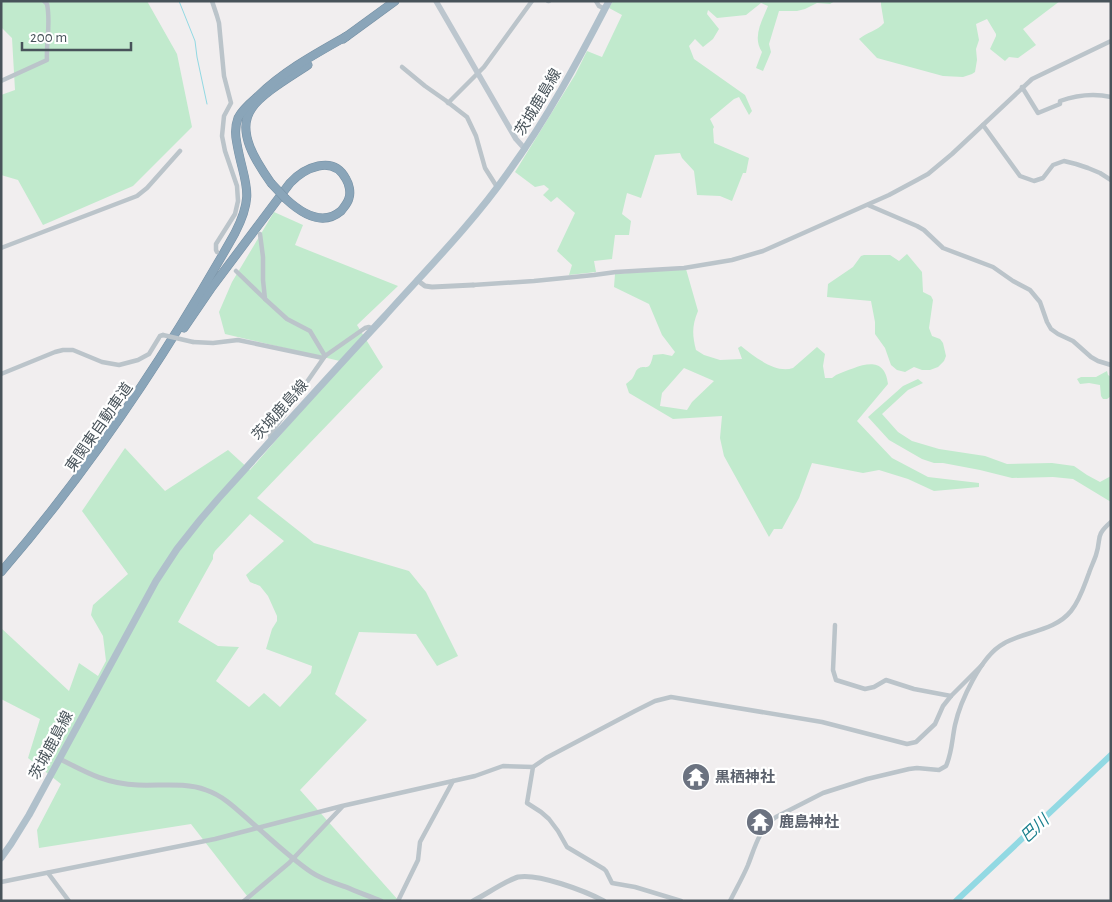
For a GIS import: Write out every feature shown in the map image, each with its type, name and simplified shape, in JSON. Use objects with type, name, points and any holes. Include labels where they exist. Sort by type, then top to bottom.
[{"type":"highway","points":[[347,36],[395,1]]},
{"type":"highway","name":"東関東自動車道","points":[[1,572],[94,455],[159,361],[236,232],[245,212],[247,195],[247,187],[235,133],[241,113],[276,80],[347,36]]},
{"type":"highway","name":"東関東自動車道","points":[[1,577],[42,529],[96,458],[212,287],[290,183],[297,176],[312,167],[328,166],[336,168],[346,179],[350,192],[346,205],[336,214],[329,217],[313,217],[298,210],[286,199],[271,182],[260,166],[249,144],[246,120],[257,102],[347,36]]},
{"type":"main road","points":[[436,1],[516,139],[525,149]]},
{"type":"main road","name":"茨城鹿島線","points":[[1,858],[22,828],[131,626],[177,549],[200,520],[417,280],[497,187],[525,149],[563,88],[609,1]]},
{"type":"street","points":[[1,81],[47,60],[46,49],[49,17],[47,4],[44,1]]},
{"type":"street","points":[[212,1],[219,23],[224,76],[230,99],[230,105],[224,116],[223,144],[238,194],[235,214],[216,244],[218,252]]},
{"type":"street","points":[[448,102],[484,68],[532,1]]},
{"type":"street","points":[[596,1],[599,6],[605,9]]},
{"type":"street","points":[[417,280],[425,286],[432,287],[534,281],[675,268],[728,261],[763,252],[902,189],[928,174],[1032,79],[1111,41]]},
{"type":"street","points":[[402,67],[467,117],[476,136],[484,168],[497,187]]},
{"type":"street","points":[[1022,87],[1038,113],[1060,104],[1060,101],[1078,96],[1111,96]]},
{"type":"street","points":[[983,125],[1020,176],[1034,181],[1042,178],[1053,165],[1064,161],[1088,168],[1111,180]]},
{"type":"street","points":[[1,248],[137,196],[147,188],[180,151]]},
{"type":"street","points":[[868,205],[917,226],[943,248],[992,267],[1030,290],[1040,302],[1052,329],[1058,334],[1074,341],[1091,357],[1111,365]]},
{"type":"street","points":[[260,234],[263,257],[262,280],[266,299]]},
{"type":"street","points":[[236,271],[287,319],[310,331],[324,357]]},
{"type":"street","points":[[271,440],[270,435],[324,357],[365,328],[369,327],[372,329]]},
{"type":"street","points":[[1,374],[63,350],[73,350],[102,362],[119,365],[138,360],[149,354],[160,336],[163,335],[193,342],[213,343],[238,340],[324,357]]},
{"type":"street","points":[[1,882],[207,841],[342,806],[475,776],[503,766],[533,767],[546,758],[635,711],[655,701],[671,697],[822,722],[907,744],[916,742],[934,724],[950,696],[991,654],[1003,644],[1054,624],[1070,612],[1085,587],[1097,554],[1099,536],[1111,522]]},
{"type":"street","points":[[835,625],[833,670],[836,680],[865,689],[874,687],[886,680],[950,696]]},
{"type":"street","points":[[730,901],[748,864],[756,841],[764,828],[776,816],[823,793],[858,782],[901,770],[917,768],[939,770],[946,766],[950,754],[955,722],[964,698],[982,665]]},
{"type":"street","points":[[60,758],[92,775],[108,781],[138,785],[187,786],[206,790],[223,799],[313,874],[324,880],[381,901]]},
{"type":"street","points":[[533,767],[527,802],[549,819],[566,847],[604,869],[612,883],[635,887],[681,901]]},
{"type":"street","points":[[398,901],[418,860],[420,842],[453,781]]},
{"type":"street","points":[[244,901],[251,899],[294,858],[342,806]]},
{"type":"street","points":[[48,873],[69,901]]},
{"type":"street","points":[[473,901],[518,877],[553,882],[604,901]]},
{"type":"green space","points":[[1,1],[147,1],[177,54],[192,127],[133,186],[43,225],[18,180],[1,175],[1,95],[15,90],[12,38],[1,27]]},
{"type":"green space","points":[[613,1],[835,1],[830,4],[817,3],[797,11],[779,11],[769,44],[771,52],[763,71],[756,68],[762,52],[759,46],[758,35],[768,6],[761,3],[746,15],[717,18],[708,10],[707,14],[719,29],[713,39],[703,47],[695,39],[689,46],[694,59],[745,95],[752,111],[749,115],[739,97],[710,119],[714,127],[714,143],[749,158],[746,173],[743,173],[732,201],[720,196],[697,195],[694,171],[680,153],[655,155],[641,198],[627,193],[622,214],[631,221],[629,235],[615,235],[612,259],[594,261],[596,272],[569,275],[572,265],[557,251],[575,213],[557,197],[551,202],[543,195],[549,189],[544,185],[535,187],[515,172],[575,75],[587,51],[602,57],[622,15],[609,8]]},
{"type":"green space","points":[[881,1],[1060,1],[1023,29],[1036,45],[1018,58],[1009,57],[1005,61],[990,49],[996,34],[987,19],[976,24],[979,40],[976,49],[975,72],[963,77],[943,76],[877,58],[859,39],[884,23]]},
{"type":"green space","points":[[274,212],[303,225],[295,245],[398,286],[357,325],[383,367],[257,498],[314,543],[409,571],[426,592],[458,656],[437,666],[416,634],[359,632],[335,694],[367,720],[300,790],[399,901],[251,901],[191,824],[39,848],[37,830],[61,784],[28,758],[40,719],[1,699],[1,628],[69,691],[79,663],[98,676],[106,661],[103,636],[91,615],[93,605],[128,574],[82,511],[125,448],[165,491],[228,450],[250,470],[344,362],[225,334],[219,312],[232,282]],"holes":[[[250,514],[284,541],[246,575],[250,582],[260,586],[268,596],[277,616],[277,621],[272,629],[266,649],[312,666],[311,673],[280,707],[264,693],[249,707],[216,681],[239,647],[218,646],[178,622],[213,559],[215,551]]]},
{"type":"green space","points":[[907,254],[922,272],[923,292],[931,296],[933,300],[929,328],[932,336],[940,339],[943,343],[946,356],[938,367],[930,370],[914,367],[905,372],[897,370],[891,365],[885,348],[875,334],[871,301],[827,297],[828,284],[853,267],[861,256],[890,255],[899,261]]},
{"type":"green space","points":[[686,269],[698,311],[693,335],[696,350],[704,355],[720,360],[742,359],[738,348],[741,346],[765,363],[786,369],[793,368],[817,347],[825,354],[823,366],[825,378],[832,378],[868,364],[881,368],[888,384],[857,421],[892,458],[928,477],[979,483],[979,487],[934,491],[908,479],[879,470],[863,473],[812,463],[799,498],[782,529],[774,529],[769,537],[724,456],[720,438],[722,416],[673,419],[629,393],[626,384],[632,379],[639,368],[650,365],[653,355],[663,354],[672,356],[675,352],[662,335],[649,304],[614,287],[615,274]],"holes":[[[684,368],[714,381],[692,402],[687,410],[660,406],[662,393]]]},
{"type":"green space","points":[[1107,371],[1111,377],[1111,396],[1107,399],[1103,399],[1101,396],[1100,385],[1080,384],[1077,379],[1081,377],[1096,377]]},
{"type":"green space","points":[[918,379],[923,383],[908,390],[882,414],[898,432],[912,441],[939,449],[985,456],[1007,464],[1052,463],[1074,466],[1100,482],[1111,476],[1111,502],[1073,479],[1053,477],[1012,478],[980,470],[934,463],[922,459],[889,440],[868,417],[903,386]]},
{"type":"waterway","points":[[179,1],[195,41],[207,104]]},
{"type":"waterway","name":"巴川","points":[[956,901],[1111,755]]},
{"type":"place","name":"黒栖神社","points":[[696,777]]},
{"type":"place","name":"鹿島神社","points":[[760,822]]}]
